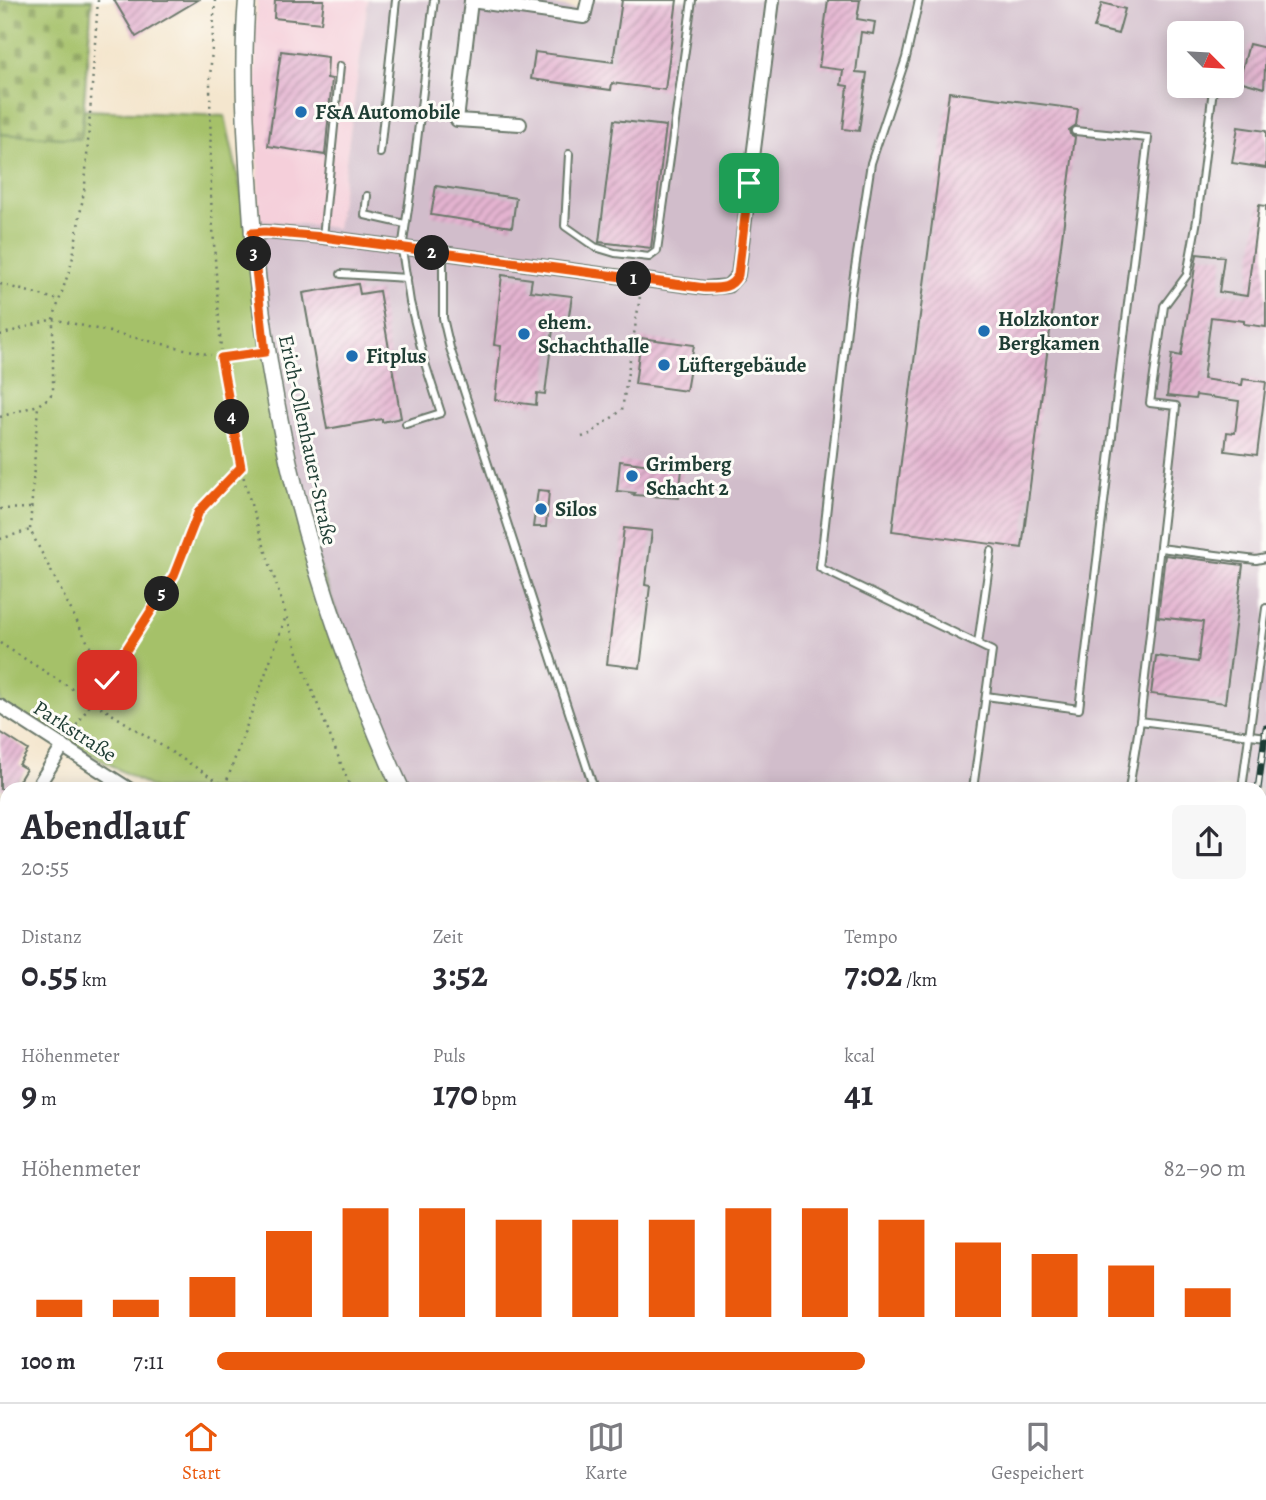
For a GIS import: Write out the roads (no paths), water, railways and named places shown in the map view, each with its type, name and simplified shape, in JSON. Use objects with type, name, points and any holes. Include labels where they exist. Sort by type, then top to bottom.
[{"type":"street","name":"Erich-Ollenhauer-Straße","points":[[247,0],[244,36],[246,131],[252,233],[265,352],[289,470],[315,567],[377,737],[398,782]]},
{"type":"street","points":[[520,124],[457,120],[471,1],[584,17],[588,0]]},
{"type":"street","points":[[252,233],[323,237],[705,288],[728,286],[735,280],[773,0]]},
{"type":"street","name":"Parkstraße","points":[[0,706],[118,782]]},
{"type":"street","points":[[40,782],[63,746]]},
{"type":"lane","points":[[380,153],[396,0]]},
{"type":"lane","points":[[406,424],[441,413],[424,360],[402,248],[434,0]]},
{"type":"lane","points":[[569,154],[565,226],[595,247],[615,253],[649,257],[657,251],[692,0]]},
{"type":"lane","points":[[919,0],[906,58],[871,163],[851,294],[820,568],[992,651],[974,782]]},
{"type":"lane","points":[[323,237],[340,66]]},
{"type":"lane","points":[[1130,782],[1140,721],[1176,406],[1150,403],[1164,306],[1187,275],[1197,220],[1212,98]]},
{"type":"lane","points":[[986,696],[1079,709],[1148,138],[1075,131]]},
{"type":"lane","points":[[368,196],[365,215],[405,224]]},
{"type":"lane","points":[[443,254],[443,318],[450,348],[592,782]]},
{"type":"lane","points":[[341,274],[407,278]]},
{"type":"lane","points":[[221,358],[265,352]]},
{"type":"lane","points":[[1160,548],[1256,560],[1266,558]]},
{"type":"lane","points":[[978,644],[991,551]]},
{"type":"lane","points":[[1243,782],[1266,608]]},
{"type":"lane","points":[[1140,721],[1266,737]]},
{"type":"railway","points":[[1259,782],[1266,728]]},
{"type":"place","name":"F&A Automobile","points":[[301,112]]},
{"type":"place","name":"Holzkontor Bergkamen","points":[[984,331]]},
{"type":"place","name":"ehem. Schachthalle","points":[[524,334]]},
{"type":"place","name":"Fitplus","points":[[352,356]]},
{"type":"place","name":"Lüftergebäude","points":[[664,365]]},
{"type":"place","name":"Grimberg Schacht 2","points":[[632,476]]},
{"type":"place","name":"Silos","points":[[541,509]]}]
